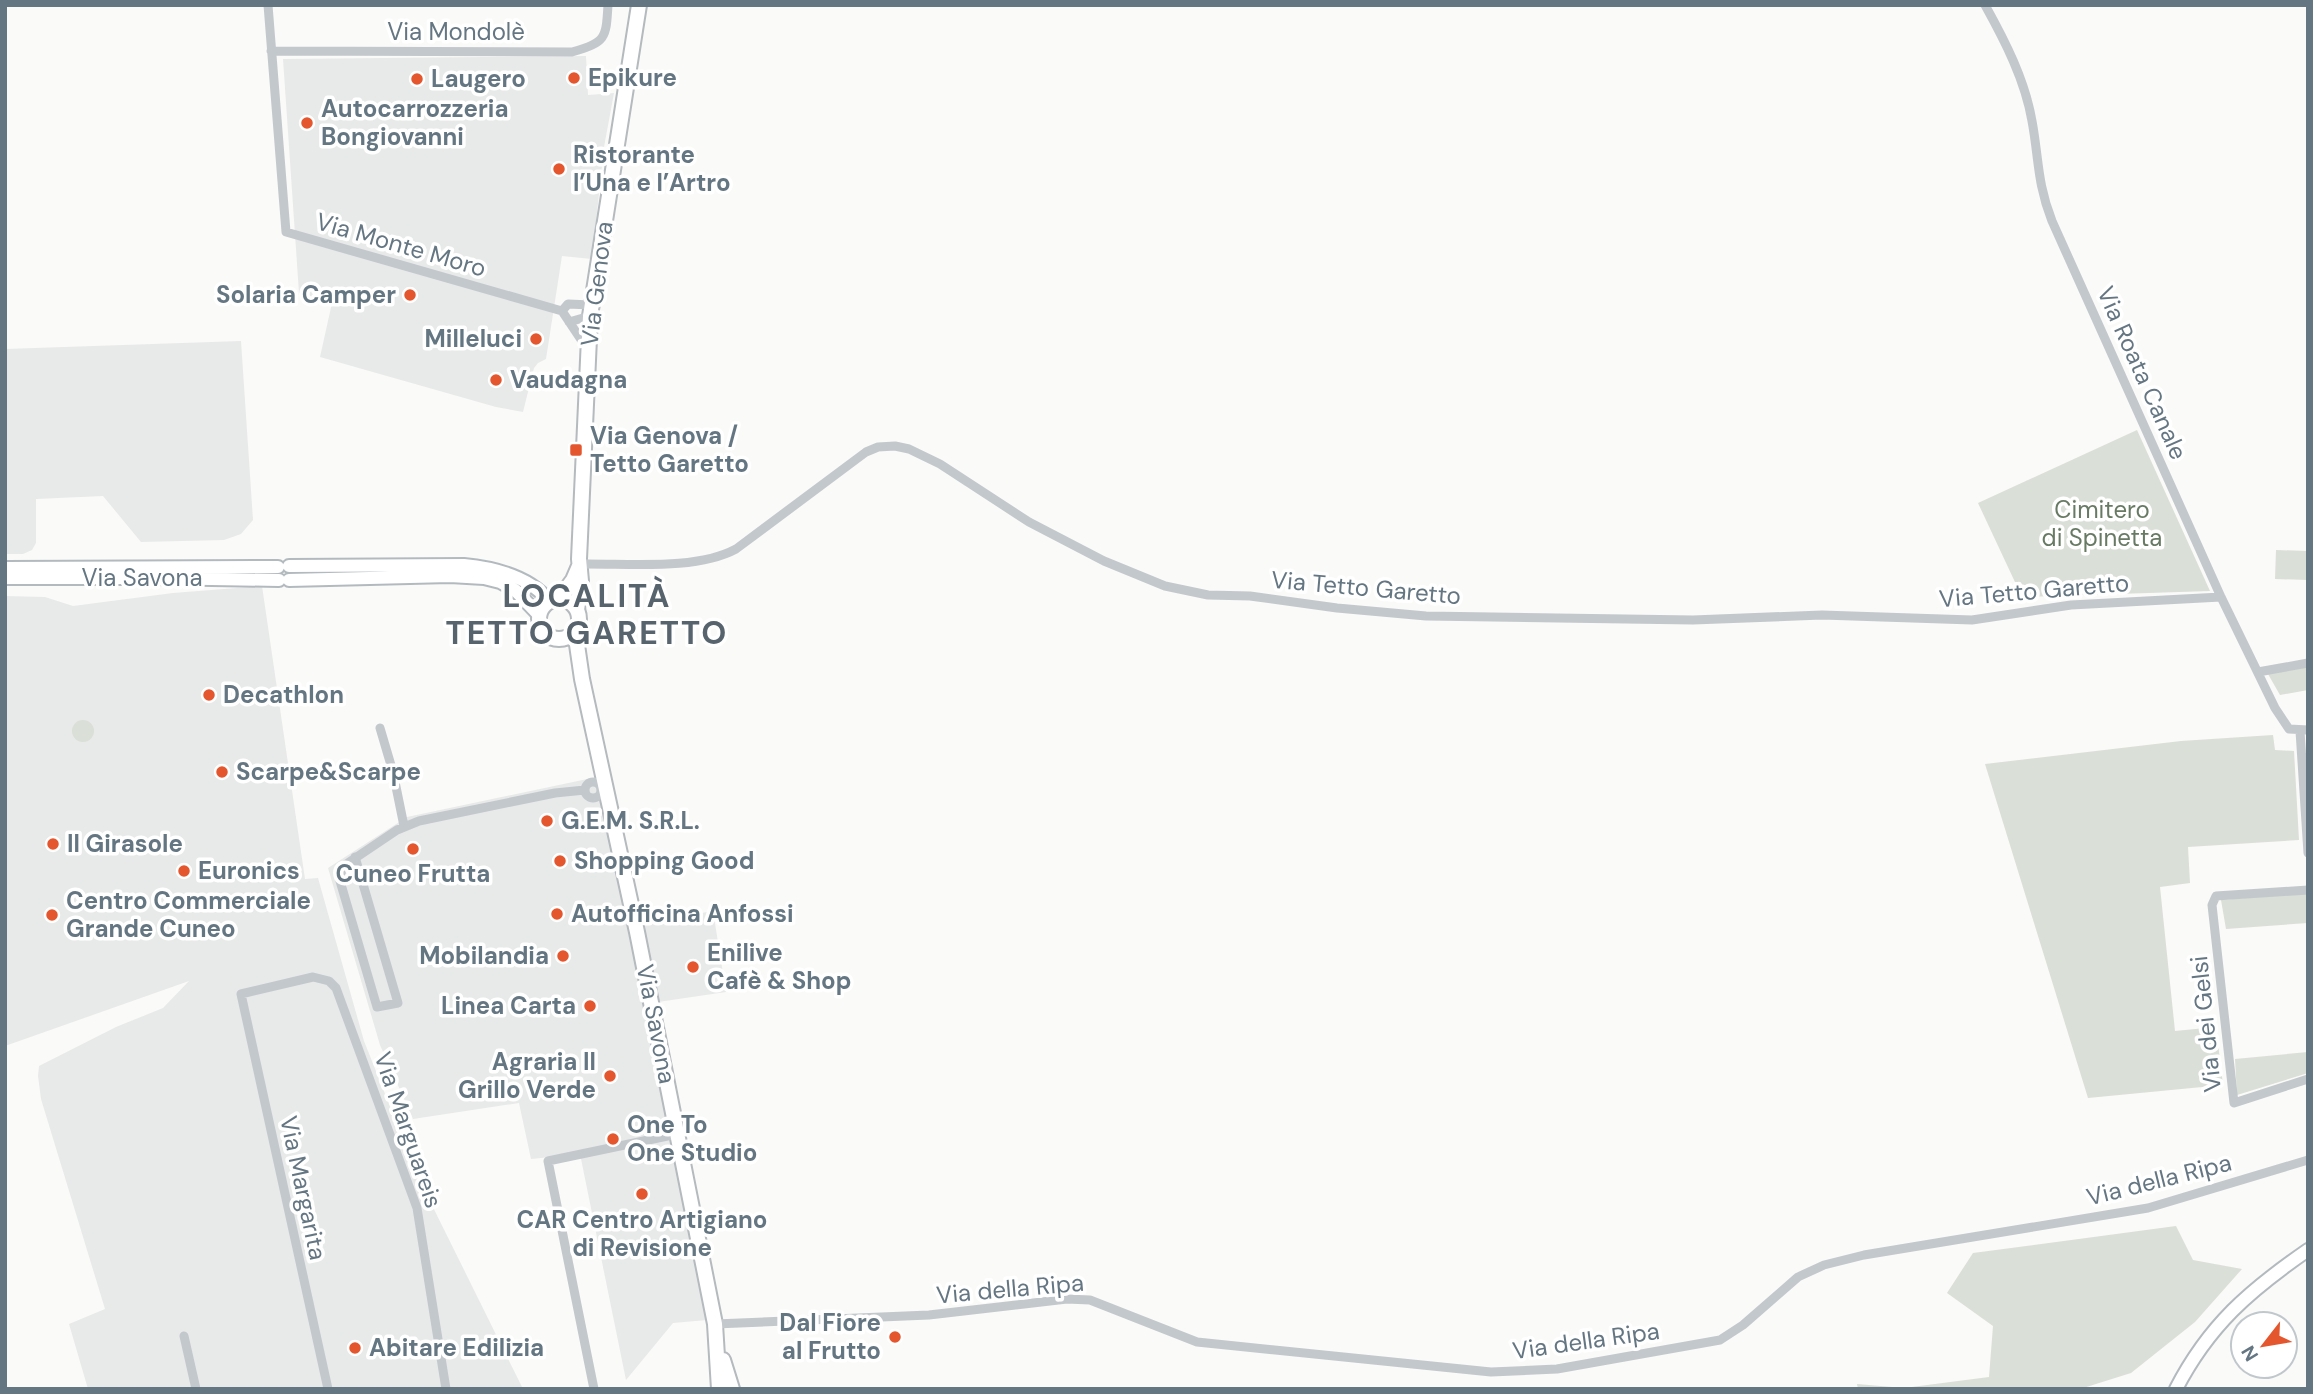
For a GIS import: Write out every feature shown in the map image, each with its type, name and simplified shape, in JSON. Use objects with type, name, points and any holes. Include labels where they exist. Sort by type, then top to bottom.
[{"type":"main road","name":"Via Genova","points":[[577,610],[581,581],[579,564],[590,310],[639,5]]},
{"type":"main road","name":"Via Genova","points":[[554,600],[573,580],[579,564]]},
{"type":"main road","points":[[554,600],[570,602],[577,610],[579,621],[570,636],[558,640],[551,638],[541,629],[541,610],[554,600]]},
{"type":"main road","name":"Via Savona","points":[[575,631],[604,789],[718,1342],[732,1389]]},
{"type":"main road","name":"Via Savona","points":[[558,640],[565,647],[582,679]]},
{"type":"main road","name":"Via Savona","points":[[718,1342],[719,1389]]},
{"type":"street","name":"Via Monte Moro","points":[[268,5],[286,232],[562,311],[568,304],[590,310]]},
{"type":"street","name":"Via Mondolè","points":[[271,51],[572,51],[595,45],[606,32],[608,5]]},
{"type":"street","name":"Via Roata Canale","points":[[1985,5],[2004,39],[2032,119],[2042,194],[2052,222],[2221,597],[2282,721],[2289,729],[2304,731]]},
{"type":"street","points":[[569,322],[590,310]]},
{"type":"street","points":[[562,311],[588,351]]},
{"type":"street","name":"Via Tetto Garetto","points":[[579,564],[690,563],[719,558],[736,549],[866,453],[878,447],[895,446],[909,449],[940,464],[1029,522],[1104,561],[1165,586],[1208,595],[1250,596],[1337,608],[1426,616],[1693,620],[1822,615],[1972,620],[2071,605],[2221,597]]},
{"type":"street","name":"Via Savona","points":[[5,578],[284,573],[464,565],[490,568],[522,580],[554,600]]},
{"type":"street","name":"Via Savona","points":[[5,568],[484,578],[515,590],[539,615]]},
{"type":"street","points":[[2258,672],[2308,663]]},
{"type":"street","points":[[380,728],[393,772],[404,826]]},
{"type":"street","points":[[2304,731],[2308,853]]},
{"type":"street","points":[[355,857],[398,1003],[377,1007],[340,881],[342,867],[355,857],[404,826],[555,793],[585,790],[592,782],[604,789]]},
{"type":"street","name":"Via dei Gelsi","points":[[2308,890],[2216,896],[2212,905],[2234,1103],[2308,1079]]},
{"type":"street","name":"Via Marguareis","points":[[241,994],[313,977],[328,981],[336,988],[417,1208],[425,1243],[446,1389]]},
{"type":"street","name":"Via Margarita","points":[[241,994],[328,1389]]},
{"type":"street","points":[[594,1389],[548,1161],[677,1133]]},
{"type":"street","name":"Via della Ripa","points":[[715,1324],[929,1315],[1066,1299],[1090,1300],[1197,1342],[1491,1372],[1534,1371],[1700,1345],[1720,1339],[1743,1325],[1798,1277],[1830,1263],[2148,1208],[2308,1160]]},
{"type":"street","points":[[2176,1389],[2189,1364],[2212,1332],[2236,1306],[2267,1278],[2308,1250]]},
{"type":"street","points":[[184,1336],[196,1389]]},
{"type":"shaded area","points":[[586,56],[588,95],[614,93],[604,147],[592,259],[562,256],[546,359],[534,368],[523,412],[496,407],[320,357],[332,303],[299,293],[283,59]]},
{"type":"shaded area","points":[[241,341],[253,520],[241,534],[224,540],[141,542],[103,496],[36,499],[36,543],[32,550],[23,554],[5,554],[5,349]]},
{"type":"shaded area","points":[[262,586],[305,879],[318,878],[364,1041],[418,1177],[523,1389],[88,1389],[69,1324],[105,1309],[41,1099],[39,1066],[116,1027],[163,1008],[189,981],[5,1046],[5,596],[45,597],[73,606],[173,593]]},
{"type":"shaded area","points":[[592,778],[599,780],[707,1320],[673,1323],[626,1380],[580,1154],[531,1159],[519,1103],[413,1119],[380,1045],[328,868],[407,817]]},
{"type":"shaded area","points":[[713,911],[726,992],[658,1002],[643,923]]},
{"type":"green space","name":"Cimitero di Spinetta","points":[[2137,430],[2210,591],[2022,597],[1978,503]]},
{"type":"green space","points":[[2276,550],[2308,551],[2308,580],[2275,579]]},
{"type":"green space","points":[[2308,667],[2308,690],[2280,695],[2268,674]]},
{"type":"green space","points":[[83,720],[91,723],[94,731],[91,739],[83,742],[75,739],[72,731],[75,723]]},
{"type":"green space","points":[[2273,735],[2275,750],[2294,751],[2299,840],[2188,847],[2190,883],[2160,887],[2175,1031],[2216,1027],[2223,1085],[2088,1098],[1985,764],[2181,741]]},
{"type":"green space","points":[[2308,893],[2308,923],[2226,929],[2221,900]]},
{"type":"green space","points":[[2308,1052],[2308,1073],[2237,1095],[2235,1059]]},
{"type":"green space","points":[[2176,1226],[2193,1260],[2242,1269],[2195,1322],[2131,1373],[2080,1389],[1858,1389],[1857,1384],[1904,1388],[1989,1377],[1993,1326],[1947,1293],[1973,1253]]},
{"type":"place","name":"Epikure","points":[[574,78]]},
{"type":"place","name":"Laugero","points":[[417,79]]},
{"type":"place","name":"Autocarrozzeria Bongiovanni","points":[[307,123]]},
{"type":"place","name":"Ristorante l’Una e l’Artro","points":[[559,169]]},
{"type":"place","name":"Solaria Camper","points":[[410,295]]},
{"type":"place","name":"Milleluci","points":[[536,339]]},
{"type":"place","name":"Vaudagna","points":[[496,380]]},
{"type":"place","name":"Via Genova / Tetto Garetto","points":[[576,450]]},
{"type":"place","name":"Decathlon","points":[[209,695]]},
{"type":"place","name":"Scarpe&Scarpe","points":[[222,772]]},
{"type":"place","name":"G.E.M. S.R.L.","points":[[547,821]]},
{"type":"place","name":"Il Girasole","points":[[53,844]]},
{"type":"place","name":"Cuneo Frutta","points":[[413,849]]},
{"type":"place","name":"Shopping Good","points":[[560,861]]},
{"type":"place","name":"Euronics","points":[[184,871]]},
{"type":"place","name":"Autofficina Anfossi","points":[[557,914]]},
{"type":"place","name":"Centro Commerciale Grande Cuneo","points":[[52,915]]},
{"type":"place","name":"Mobilandia","points":[[563,956]]},
{"type":"place","name":"Enilive Cafè & Shop","points":[[693,967]]},
{"type":"place","name":"Linea Carta","points":[[590,1006]]},
{"type":"place","name":"Agraria Il Grillo Verde","points":[[610,1076]]},
{"type":"place","name":"One To One Studio","points":[[613,1139]]},
{"type":"place","name":"CAR Centro Artigiano di Revisione","points":[[642,1194]]},
{"type":"place","name":"Dal Fiore al Frutto","points":[[895,1337]]},
{"type":"place","name":"Abitare Edilizia","points":[[355,1348]]},
{"type":"district","name":"LOCALITÀ TETTO GARETTO","points":[[587,614]]}]
